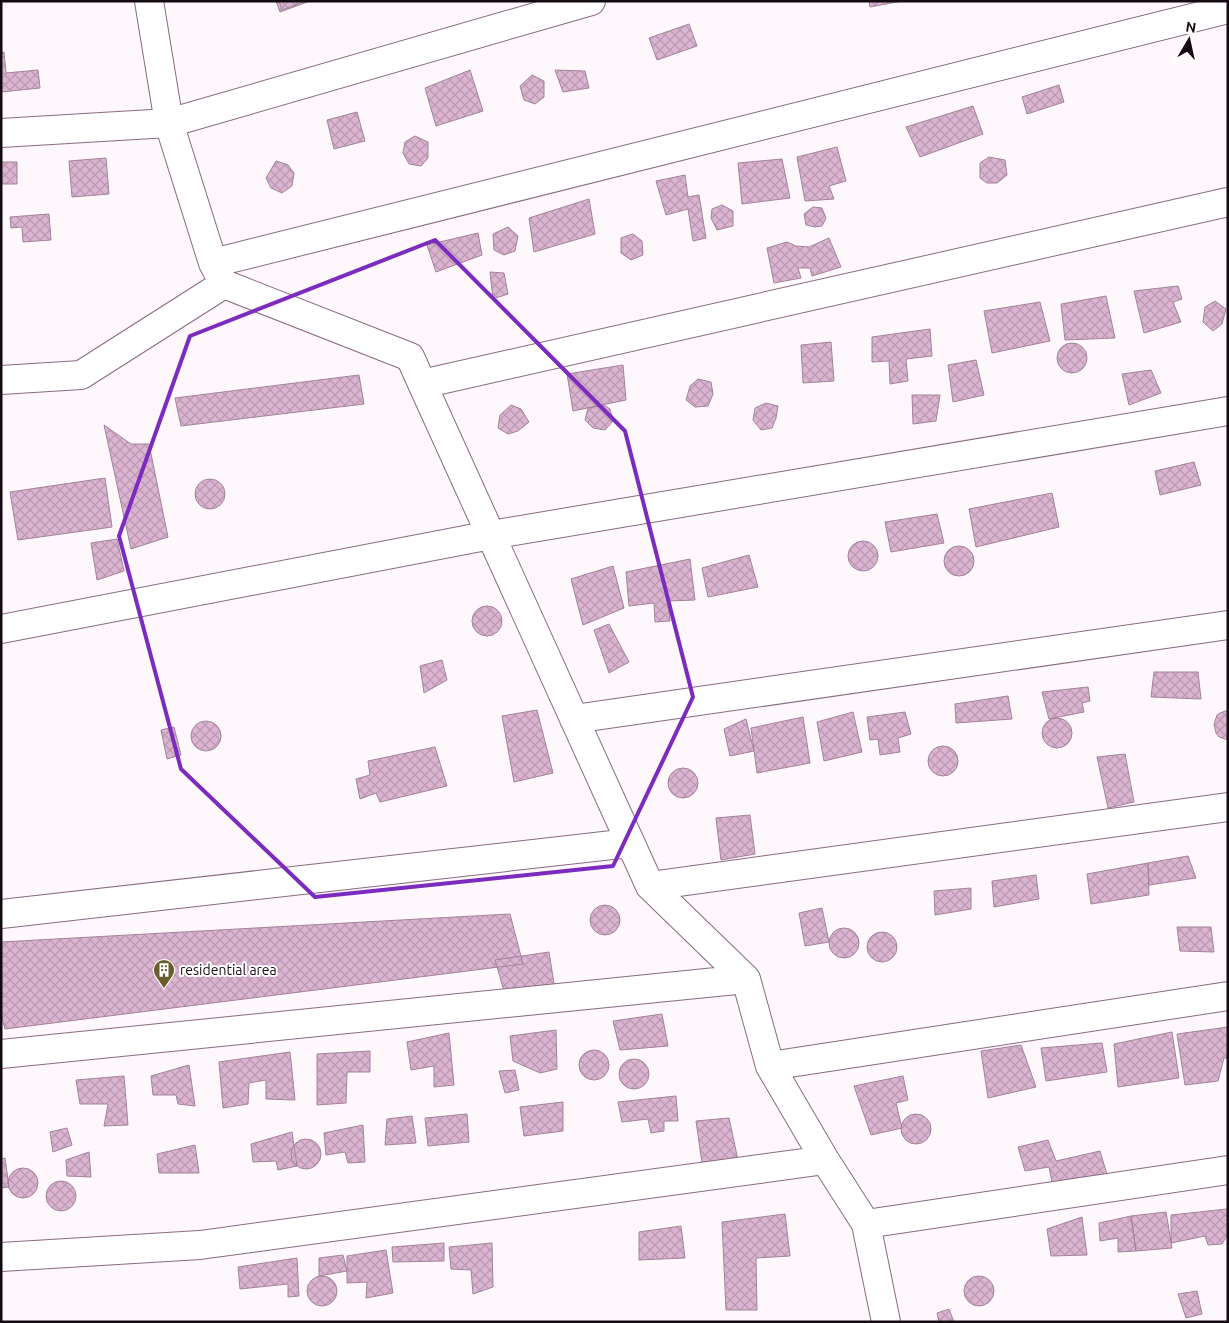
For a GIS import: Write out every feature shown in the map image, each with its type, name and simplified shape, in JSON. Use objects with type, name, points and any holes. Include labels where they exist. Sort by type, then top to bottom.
[{"type":"street","points":[[150,1],[169,123],[218,273],[410,357],[650,886],[746,979],[770,1066],[825,1160],[866,1224],[886,1322]]},
{"type":"street","points":[[1,133],[169,123],[591,1]]},
{"type":"street","points":[[1,380],[81,375],[218,273],[1228,9]]},
{"type":"street","points":[[422,384],[1228,202]]},
{"type":"street","points":[[1,628],[491,535],[1228,410]]},
{"type":"street","points":[[574,719],[1228,625]]},
{"type":"street","points":[[650,886],[1228,807]]},
{"type":"street","points":[[1,914],[630,843]]},
{"type":"street","points":[[1,1054],[746,979]]},
{"type":"street","points":[[770,1066],[1228,996]]},
{"type":"street","points":[[1,1257],[200,1245],[825,1160]]},
{"type":"street","points":[[866,1224],[1228,1170]]},
{"type":"highlighted area","points":[[435,240],[625,431],[693,697],[613,866],[315,897],[181,769],[119,536],[190,336]]},
{"type":"building","points":[[276,1],[310,1],[280,12]]},
{"type":"building","points":[[279,1],[305,1],[282,10]]},
{"type":"building","points":[[869,1],[902,1],[870,7]]},
{"type":"building","points":[[689,24],[697,46],[657,60],[649,38]]},
{"type":"building","points":[[4,52],[6,73],[38,70],[40,88],[1,92],[1,53]]},
{"type":"building","points":[[470,70],[483,111],[436,126],[425,88]]},
{"type":"building","points":[[555,70],[585,71],[589,88],[563,92]]},
{"type":"building","points":[[532,75],[544,81],[544,97],[535,104],[524,100],[520,86]]},
{"type":"building","points":[[1059,85],[1064,102],[1027,114],[1022,97]]},
{"type":"building","points":[[973,106],[983,134],[920,157],[906,127]]},
{"type":"building","points":[[357,112],[365,141],[334,149],[327,120]]},
{"type":"building","points":[[415,136],[428,142],[428,158],[421,166],[409,164],[403,153],[405,142]]},
{"type":"building","points":[[837,147],[846,181],[829,186],[834,199],[805,201],[797,157]]},
{"type":"building","points":[[989,157],[1005,160],[1007,175],[997,183],[987,183],[980,178],[980,163]]},
{"type":"building","points":[[106,158],[109,194],[72,197],[69,161]]},
{"type":"building","points":[[782,159],[790,198],[742,204],[738,163]]},
{"type":"building","points":[[276,161],[288,165],[294,173],[292,186],[282,193],[271,188],[266,178]]},
{"type":"building","points":[[1,162],[17,162],[17,184],[1,184]]},
{"type":"building","points":[[685,175],[688,197],[699,195],[706,238],[693,241],[688,209],[666,215],[656,181]]},
{"type":"building","points":[[589,199],[595,234],[534,252],[529,218]]},
{"type":"building","points":[[722,205],[733,211],[733,226],[717,230],[711,218],[712,209]]},
{"type":"building","points":[[813,207],[822,208],[826,218],[822,226],[806,225],[804,214]]},
{"type":"building","points":[[49,214],[51,240],[23,242],[22,227],[11,228],[10,217]]},
{"type":"building","points":[[508,227],[518,236],[515,251],[504,255],[494,250],[493,234]]},
{"type":"building","points":[[478,233],[482,255],[436,272],[427,245]]},
{"type":"building","points":[[633,234],[642,241],[643,255],[631,260],[621,253],[621,238]]},
{"type":"building","points":[[829,238],[841,267],[812,276],[810,268],[798,268],[801,278],[774,283],[767,248],[787,242],[796,246],[809,247]]},
{"type":"building","points":[[490,272],[504,273],[508,294],[493,299]]},
{"type":"building","points":[[1178,286],[1182,299],[1173,302],[1181,322],[1144,333],[1134,291]]},
{"type":"building","points":[[1106,296],[1115,338],[1065,340],[1061,304]]},
{"type":"building","points":[[1215,301],[1226,309],[1222,324],[1213,331],[1203,322],[1205,307]]},
{"type":"building","points":[[1040,302],[1050,341],[992,353],[984,311]]},
{"type":"building","points":[[930,329],[932,356],[906,359],[908,381],[890,384],[889,361],[872,362],[872,337]]},
{"type":"building","points":[[831,342],[834,381],[803,383],[801,345]]},
{"type":"building","points":[[1072,343],[1083,347],[1087,358],[1083,369],[1072,373],[1061,369],[1057,358],[1061,347]]},
{"type":"building","points":[[976,360],[984,395],[953,402],[948,365]]},
{"type":"building","points":[[623,365],[626,400],[573,411],[567,374]]},
{"type":"building","points":[[1151,370],[1161,393],[1129,405],[1122,374]]},
{"type":"building","points":[[359,375],[364,404],[181,426],[175,398]]},
{"type":"building","points":[[698,379],[711,382],[713,394],[708,406],[695,407],[686,400],[690,386]]},
{"type":"building","points":[[912,395],[940,395],[936,421],[913,424]]},
{"type":"building","points":[[766,403],[778,406],[776,418],[772,428],[761,430],[753,420],[755,408]]},
{"type":"building","points":[[511,405],[521,409],[529,422],[518,431],[508,434],[498,428],[500,415]]},
{"type":"building","points":[[604,405],[610,409],[613,421],[605,430],[593,428],[585,420],[588,408]]},
{"type":"building","points":[[104,425],[131,444],[149,444],[168,537],[131,549]]},
{"type":"building","points":[[1194,462],[1201,485],[1160,495],[1155,471]]},
{"type":"building","points":[[105,478],[112,527],[18,540],[10,492]]},
{"type":"building","points":[[210,479],[221,483],[225,494],[221,505],[210,509],[199,505],[195,494],[199,483]]},
{"type":"building","points":[[1052,493],[1059,527],[976,547],[969,509]]},
{"type":"building","points":[[937,514],[944,543],[891,552],[885,522]]},
{"type":"building","points":[[117,539],[124,571],[97,580],[91,543]]},
{"type":"building","points":[[863,541],[874,545],[878,556],[874,567],[863,571],[852,567],[848,556],[852,545]]},
{"type":"building","points":[[959,546],[970,550],[974,561],[970,572],[959,576],[948,572],[944,561],[948,550]]},
{"type":"building","points":[[749,555],[758,587],[708,597],[702,568]]},
{"type":"building","points":[[690,559],[695,600],[668,601],[670,621],[655,622],[654,603],[629,606],[626,572]]},
{"type":"building","points":[[613,566],[624,608],[583,625],[571,579]]},
{"type":"building","points":[[487,606],[498,610],[502,621],[498,632],[487,636],[476,632],[472,621],[476,610]]},
{"type":"building","points":[[609,624],[629,662],[609,673],[594,630]]},
{"type":"building","points":[[442,660],[447,680],[424,693],[420,666]]},
{"type":"building","points":[[1154,672],[1198,672],[1201,699],[1151,697]]},
{"type":"building","points":[[1088,687],[1090,701],[1082,703],[1084,712],[1049,719],[1042,692]]},
{"type":"building","points":[[1008,696],[1012,719],[956,723],[955,704]]},
{"type":"building","points":[[537,710],[553,773],[514,782],[502,716]]},
{"type":"building","points":[[1228,710],[1228,740],[1219,737],[1214,724],[1217,715]]},
{"type":"building","points":[[853,712],[862,752],[824,761],[817,722]]},
{"type":"building","points":[[905,712],[911,734],[898,738],[900,752],[880,755],[878,739],[870,740],[867,717]]},
{"type":"building","points":[[803,717],[810,763],[757,773],[751,728]]},
{"type":"building","points":[[1057,718],[1068,722],[1072,733],[1068,744],[1057,748],[1046,744],[1042,733],[1046,722]]},
{"type":"building","points":[[746,719],[754,751],[730,756],[724,729]]},
{"type":"building","points":[[206,721],[217,725],[221,736],[217,747],[206,751],[195,747],[191,736],[195,725]]},
{"type":"building","points":[[174,727],[181,755],[167,759],[161,730]]},
{"type":"building","points":[[943,746],[954,750],[958,761],[954,772],[943,776],[932,772],[928,761],[932,750]]},
{"type":"building","points":[[435,747],[447,786],[380,802],[376,793],[360,799],[356,779],[370,775],[368,761]]},
{"type":"building","points":[[1125,754],[1134,802],[1108,808],[1097,757]]},
{"type":"building","points":[[683,768],[694,772],[698,783],[694,794],[683,798],[672,794],[668,783],[672,772]]},
{"type":"building","points":[[750,815],[755,854],[721,860],[716,818]]},
{"type":"building","points":[[1188,856],[1196,878],[1149,885],[1148,863]]},
{"type":"building","points":[[1148,863],[1149,895],[1091,904],[1087,874]]},
{"type":"building","points":[[1036,875],[1039,899],[994,907],[992,881]]},
{"type":"building","points":[[971,888],[971,909],[935,915],[934,891]]},
{"type":"building","points":[[605,905],[616,909],[620,920],[616,931],[605,935],[594,931],[590,920],[594,909]]},
{"type":"building","points":[[822,908],[829,942],[805,946],[799,913]]},
{"type":"building","name":"residential area","points":[[510,914],[523,964],[5,1029],[1,1014],[1,942]]},
{"type":"building","points":[[1177,927],[1211,927],[1214,952],[1180,951]]},
{"type":"building","points":[[844,928],[855,932],[859,943],[855,954],[844,958],[833,954],[829,943],[833,932]]},
{"type":"building","points":[[882,932],[893,936],[897,947],[893,958],[882,962],[871,958],[867,947],[871,936]]},
{"type":"building","points":[[549,952],[555,990],[504,991],[495,960]]},
{"type":"building","points":[[662,1014],[668,1046],[620,1050],[613,1021]]},
{"type":"building","points":[[1228,1027],[1228,1058],[1224,1058],[1218,1081],[1185,1085],[1177,1034]]},
{"type":"building","points":[[556,1030],[557,1069],[540,1073],[513,1061],[510,1036]]},
{"type":"building","points":[[1172,1032],[1179,1078],[1118,1087],[1114,1044]]},
{"type":"building","points":[[449,1033],[454,1085],[434,1087],[434,1066],[411,1070],[407,1042]]},
{"type":"building","points":[[1102,1043],[1107,1072],[1046,1081],[1041,1048]]},
{"type":"building","points":[[1021,1045],[1036,1087],[988,1098],[981,1051]]},
{"type":"building","points":[[594,1050],[605,1054],[609,1065],[605,1076],[594,1080],[583,1076],[579,1065],[583,1054]]},
{"type":"building","points":[[370,1051],[370,1072],[347,1072],[346,1103],[317,1105],[317,1054]]},
{"type":"building","points":[[290,1052],[295,1100],[266,1099],[266,1080],[249,1083],[248,1104],[223,1108],[219,1062]]},
{"type":"building","points":[[634,1059],[645,1063],[649,1074],[645,1085],[634,1089],[623,1085],[619,1074],[623,1063]]},
{"type":"building","points":[[189,1065],[195,1106],[178,1104],[176,1095],[153,1095],[151,1076]]},
{"type":"building","points":[[515,1070],[519,1090],[505,1093],[499,1071]]},
{"type":"building","points":[[124,1076],[128,1125],[104,1126],[108,1104],[80,1104],[76,1080]]},
{"type":"building","points":[[903,1076],[908,1100],[896,1103],[902,1128],[871,1135],[854,1086]]},
{"type":"building","points":[[676,1096],[678,1121],[664,1121],[664,1131],[651,1133],[648,1119],[622,1122],[618,1102]]},
{"type":"building","points":[[563,1102],[563,1131],[524,1136],[520,1107]]},
{"type":"building","points":[[467,1114],[469,1142],[428,1146],[425,1118]]},
{"type":"building","points":[[916,1114],[927,1118],[931,1129],[927,1140],[916,1144],[905,1140],[901,1129],[905,1118]]},
{"type":"building","points":[[412,1116],[416,1143],[385,1145],[387,1119]]},
{"type":"building","points":[[729,1118],[738,1160],[702,1163],[696,1121]]},
{"type":"building","points":[[363,1125],[365,1162],[348,1163],[345,1152],[326,1155],[324,1133]]},
{"type":"building","points":[[67,1128],[72,1145],[53,1152],[50,1132]]},
{"type":"building","points":[[292,1132],[297,1166],[278,1170],[276,1161],[253,1162],[251,1144]]},
{"type":"building","points":[[306,1139],[317,1143],[321,1154],[317,1165],[306,1169],[295,1165],[291,1154],[295,1143]]},
{"type":"building","points":[[1048,1140],[1056,1161],[1100,1151],[1108,1178],[1053,1187],[1049,1167],[1025,1171],[1018,1147]]},
{"type":"building","points":[[195,1145],[199,1173],[159,1173],[157,1154]]},
{"type":"building","points":[[89,1152],[91,1177],[67,1176],[66,1160]]},
{"type":"building","points":[[5,1158],[9,1187],[1,1188],[1,1159]]},
{"type":"building","points":[[23,1168],[34,1172],[38,1183],[34,1194],[23,1198],[12,1194],[8,1183],[12,1172]]},
{"type":"building","points":[[61,1181],[72,1185],[76,1196],[72,1207],[61,1211],[50,1207],[46,1196],[50,1185]]},
{"type":"building","points":[[1227,1209],[1228,1234],[1222,1244],[1208,1245],[1205,1236],[1171,1243],[1171,1215]]},
{"type":"building","points":[[1166,1212],[1172,1248],[1136,1251],[1131,1216]]},
{"type":"building","points":[[785,1214],[790,1256],[756,1258],[757,1310],[726,1310],[722,1222]]},
{"type":"building","points":[[1131,1216],[1136,1251],[1118,1252],[1118,1238],[1100,1241],[1099,1223]]},
{"type":"building","points":[[1082,1217],[1087,1255],[1051,1256],[1047,1229]]},
{"type":"building","points":[[681,1226],[685,1258],[639,1260],[639,1232]]},
{"type":"building","points":[[444,1243],[444,1261],[393,1262],[392,1247]]},
{"type":"building","points":[[492,1243],[493,1287],[473,1294],[471,1270],[451,1269],[449,1247]]},
{"type":"building","points":[[386,1250],[393,1293],[366,1298],[367,1282],[347,1283],[347,1256]]},
{"type":"building","points":[[343,1255],[347,1271],[319,1276],[319,1258]]},
{"type":"building","points":[[297,1258],[299,1296],[288,1297],[288,1284],[240,1289],[238,1267]]},
{"type":"building","points":[[322,1276],[333,1280],[337,1291],[333,1302],[322,1306],[311,1302],[307,1291],[311,1280]]},
{"type":"building","points":[[979,1276],[985,1277],[993,1285],[993,1297],[985,1305],[979,1306],[973,1305],[965,1297],[964,1291],[965,1285],[973,1277]]},
{"type":"building","points":[[1197,1291],[1202,1314],[1186,1318],[1178,1294]]},
{"type":"building","points":[[949,1309],[954,1322],[939,1322],[937,1313]]},
{"type":"place","name":"residential area","points":[[164,989]]}]
